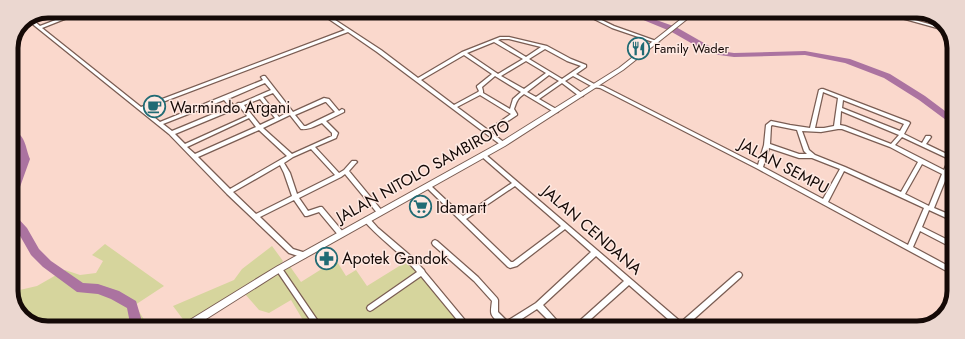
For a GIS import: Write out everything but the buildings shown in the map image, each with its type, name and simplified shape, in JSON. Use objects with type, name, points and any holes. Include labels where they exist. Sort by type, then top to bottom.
[{"type":"street","points":[[40,27],[64,18]]},
{"type":"street","points":[[330,18],[349,30],[503,144]]},
{"type":"street","points":[[594,18],[613,27],[657,42]]},
{"type":"street","name":"JALAN NITOLO SAMBIROTO","points":[[196,321],[279,269],[503,144],[598,85],[668,34],[687,18]]},
{"type":"street","points":[[904,18],[938,27]]},
{"type":"street","points":[[33,22],[171,133],[229,192],[291,251],[304,255]]},
{"type":"street","points":[[140,109],[349,30]]},
{"type":"street","points":[[417,80],[464,53],[500,38],[509,38],[545,47],[584,66],[536,99]]},
{"type":"street","points":[[494,40],[528,58],[581,95]]},
{"type":"street","points":[[480,93],[481,91],[479,87],[496,75],[545,47]]},
{"type":"street","points":[[464,53],[496,75],[556,111]]},
{"type":"street","points":[[514,114],[512,109],[515,98],[549,73]]},
{"type":"street","name":"JALAN SEMPU","points":[[573,74],[598,85],[760,168],[947,268]]},
{"type":"street","points":[[159,124],[225,98],[265,79],[274,91],[292,113],[305,128],[340,112],[327,100],[324,100],[292,113],[259,127],[194,157]]},
{"type":"street","points":[[812,129],[820,90],[905,121],[906,125],[892,146]]},
{"type":"street","points":[[171,133],[274,91]]},
{"type":"street","points":[[454,107],[480,93]]},
{"type":"street","points":[[480,93],[514,114]]},
{"type":"street","points":[[260,96],[278,119]]},
{"type":"street","points":[[837,126],[841,97]]},
{"type":"street","points":[[225,98],[232,108]]},
{"type":"street","points":[[240,104],[259,127],[291,156]]},
{"type":"street","points":[[840,109],[901,134],[947,155]]},
{"type":"street","points":[[488,132],[514,114]]},
{"type":"street","points":[[184,146],[250,116]]},
{"type":"street","points":[[229,192],[291,156],[335,135],[323,120]]},
{"type":"street","points":[[760,168],[767,145],[768,126],[771,123],[798,129],[829,129],[837,126],[862,133],[921,161],[947,169]]},
{"type":"street","points":[[798,129],[807,151],[813,156],[843,168],[947,216]]},
{"type":"street","points":[[923,145],[928,137]]},
{"type":"street","points":[[767,145],[799,156],[813,156]]},
{"type":"street","points":[[312,147],[338,176]]},
{"type":"street","name":"JALAN CENDANA","points":[[483,155],[674,321]]},
{"type":"street","points":[[902,195],[921,161]]},
{"type":"street","points":[[281,162],[287,173],[295,197],[307,214],[320,209],[341,234]]},
{"type":"street","points":[[255,217],[338,176],[346,171],[354,162]]},
{"type":"street","points":[[825,202],[843,168]]},
{"type":"street","points":[[346,171],[380,212]]},
{"type":"street","points":[[910,248],[947,174]]},
{"type":"street","points":[[462,219],[516,183]]},
{"type":"street","points":[[428,186],[507,264],[513,265],[564,226]]},
{"type":"street","points":[[367,220],[376,230],[410,259],[462,321]]},
{"type":"street","points":[[919,228],[947,242]]},
{"type":"street","points":[[435,243],[484,287],[495,300],[494,313],[501,321]]},
{"type":"street","points":[[290,263],[291,251]]},
{"type":"street","points":[[514,321],[538,305],[595,253]]},
{"type":"street","points":[[279,269],[315,321]]},
{"type":"street","points":[[370,308],[422,272]]},
{"type":"street","points":[[688,321],[739,275]]},
{"type":"street","points":[[585,321],[629,281]]},
{"type":"street","points":[[538,305],[554,321]]},
{"type":"shaded area","points":[[105,244],[164,286],[135,305],[145,321],[44,321],[31,316],[24,309],[21,304],[18,290],[37,286],[65,270],[80,275],[96,273],[103,261],[92,255]]},
{"type":"shaded area","points":[[272,246],[283,261],[278,268],[196,321],[184,321],[173,306],[234,280],[242,269]]},
{"type":"shaded area","points":[[336,260],[346,276],[356,270],[367,286],[409,260],[462,321],[303,321],[291,300],[269,313],[259,310],[245,294],[289,265],[301,282]]},
{"type":"waterway","points":[[643,18],[673,29],[708,49],[719,53],[734,55],[805,53],[847,61],[887,76],[922,98],[947,117]]},
{"type":"waterway","points":[[18,138],[21,142],[21,150],[25,159],[18,178]]},
{"type":"waterway","points":[[18,227],[23,231],[35,252],[47,264],[81,288],[98,289],[115,295],[132,305],[135,321]]},
{"type":"place","name":"Family Wader","points":[[638,48]]},
{"type":"place","name":"Warmindo Argani","points":[[155,107]]},
{"type":"place","name":"Idamart","points":[[421,207]]},
{"type":"place","name":"Apotek Gandok","points":[[326,258]]}]
